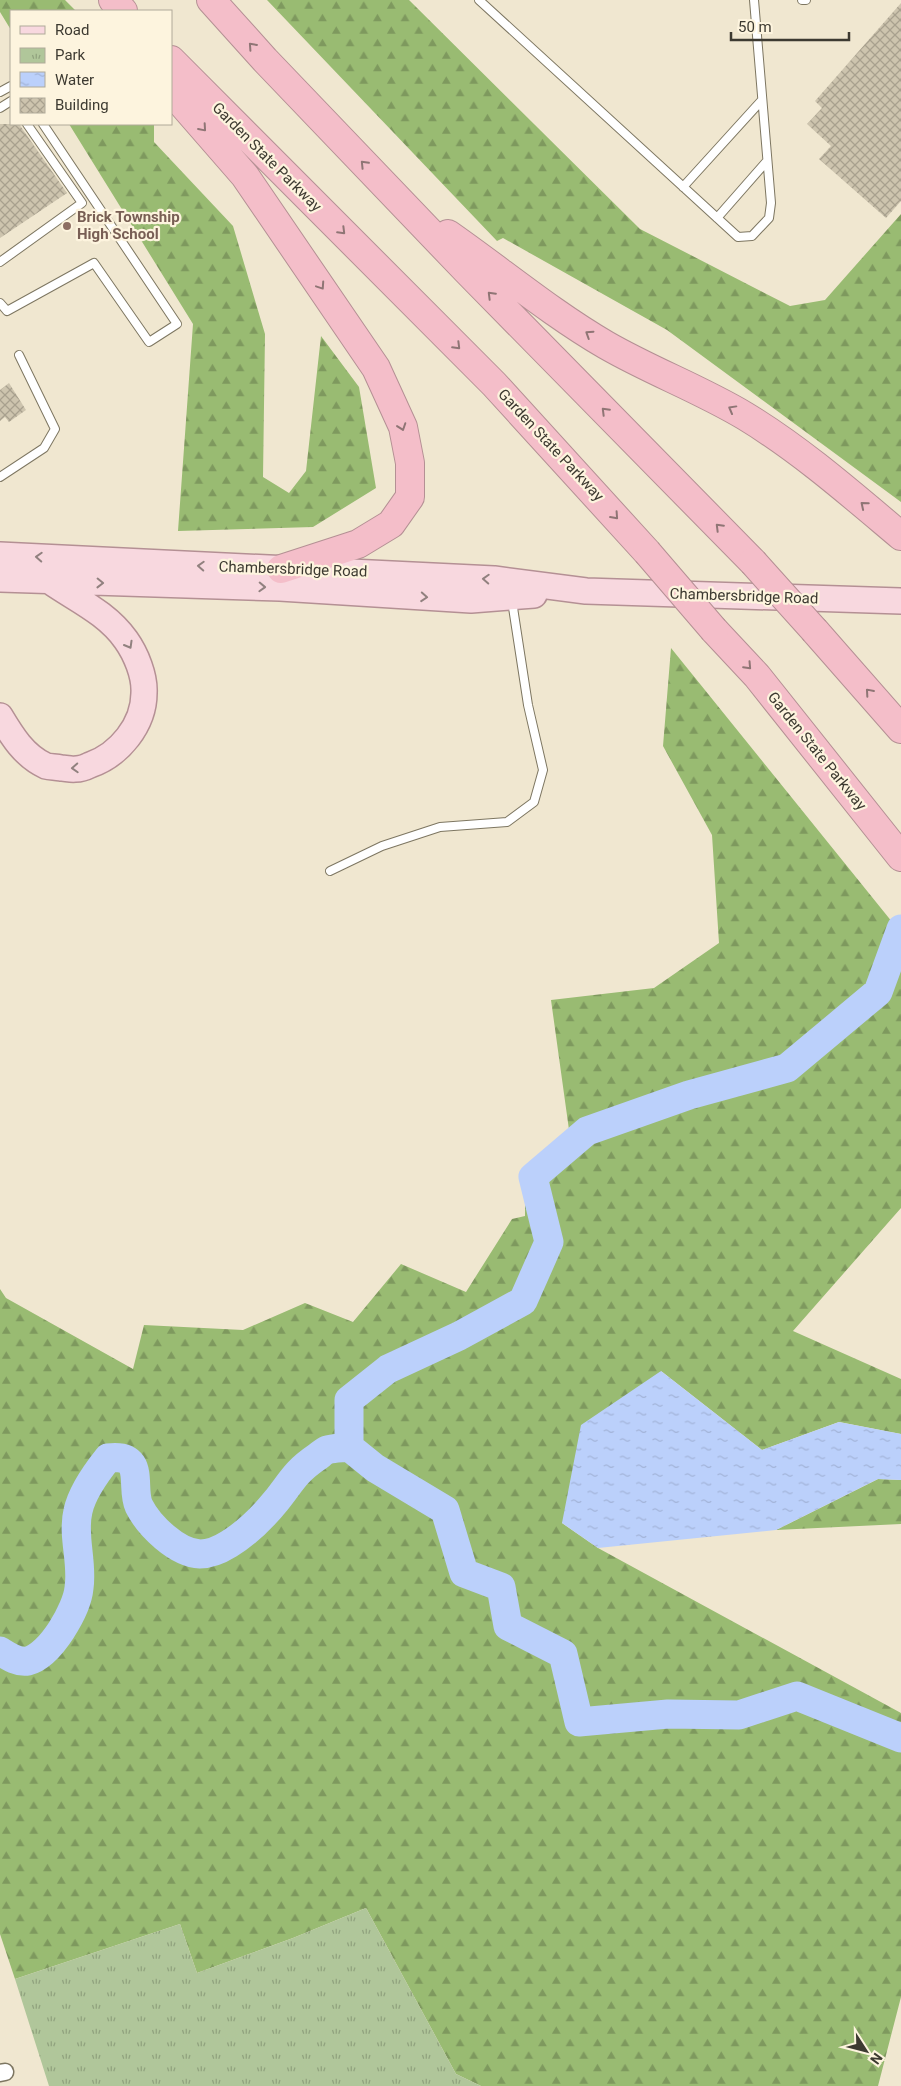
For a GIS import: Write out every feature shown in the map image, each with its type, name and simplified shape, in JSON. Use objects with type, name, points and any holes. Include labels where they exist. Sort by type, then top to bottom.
[{"type":"highway","points":[[112,0],[123,10]]},
{"type":"highway","points":[[211,0],[264,60],[398,199],[753,562],[901,729]]},
{"type":"highway","name":"Garden State Parkway","points":[[172,61],[494,384],[757,676],[896,850]]},
{"type":"highway","points":[[172,92],[245,176],[376,368],[403,427],[410,463],[410,497],[392,524],[358,544],[281,569]]},
{"type":"highway","points":[[398,199],[480,256],[541,303],[607,346],[704,393],[745,416],[829,476],[901,536]]},
{"type":"main road","name":"Chambersbridge Road","points":[[0,555],[494,579],[586,591],[901,601]]},
{"type":"main road","name":"Chambersbridge Road","points":[[0,580],[280,588],[471,600],[586,591]]},
{"type":"main road","points":[[0,716],[17,745],[46,766],[78,770],[103,760],[122,745],[132,731],[140,712],[144,693],[142,676],[136,658],[127,641],[115,626],[100,613],[51,582]]},
{"type":"lane","points":[[479,0],[738,237],[752,236],[769,218],[771,203],[754,0]]},
{"type":"lane","points":[[683,187],[762,100]]},
{"type":"lane","points":[[0,262],[82,203],[28,125]]},
{"type":"lane","points":[[0,303],[7,310],[94,263],[149,342],[177,324],[44,125]]},
{"type":"lane","points":[[717,218],[767,161]]},
{"type":"lane","points":[[0,477],[44,448],[55,429],[18,355]]},
{"type":"lane","points":[[330,871],[382,846],[440,827],[507,822],[534,802],[543,770],[528,705],[511,597]]},
{"type":"green space","points":[[0,0],[65,0],[75,10],[10,10],[10,28],[0,12]]},
{"type":"green space","points":[[267,0],[409,0],[640,229],[790,306],[825,300],[901,214],[901,502],[667,330],[503,238],[497,241]]},
{"type":"green space","points":[[70,125],[154,125],[154,142],[233,226],[265,334],[263,477],[289,493],[306,471],[321,336],[359,387],[376,488],[313,527],[178,531],[193,324]]},
{"type":"green space","points":[[671,648],[901,933],[901,1208],[793,1331],[901,1379],[901,1434],[839,1422],[762,1450],[661,1371],[562,1523],[598,1548],[901,1713],[901,1997],[878,2086],[481,2086],[456,2074],[366,1908],[293,1938],[197,1973],[180,1924],[15,1979],[0,1934],[0,1289],[6,1298],[133,1369],[144,1325],[243,1330],[305,1303],[353,1322],[401,1264],[466,1292],[512,1219],[525,1216],[525,1201],[570,1137],[551,1000],[654,988],[719,943],[712,835],[663,746]]},
{"type":"green space","points":[[878,1479],[901,1480],[901,1524],[776,1530]]},
{"type":"green space","points":[[366,1908],[456,2074],[481,2086],[49,2086],[15,1979],[180,1924],[197,1973],[293,1938]]},
{"type":"water","points":[[661,1371],[762,1450],[839,1422],[901,1434],[901,1480],[878,1479],[776,1530],[598,1548],[562,1523],[581,1425]]},
{"type":"building","points":[[901,3],[901,201],[886,218],[819,159],[831,146],[807,124],[822,108],[815,101]]},
{"type":"building","points":[[0,124],[20,125],[67,193],[0,238]]},
{"type":"building","points":[[9,383],[26,410],[9,422],[5,417],[0,421],[0,390]]},
{"type":"waterway","points":[[349,1447],[349,1400],[388,1369],[459,1336],[523,1301],[549,1242],[533,1177],[587,1131],[689,1095],[787,1068],[878,992],[901,929]]},
{"type":"waterway","points":[[349,1447],[375,1468],[445,1510],[464,1573],[501,1587],[508,1626],[563,1654],[579,1722],[668,1714],[739,1715],[797,1696],[901,1738]]},
{"type":"waterway","points":[[0,1651],[13,1659],[21,1661],[28,1661],[37,1657],[54,1641],[68,1619],[77,1597],[80,1578],[76,1530],[78,1511],[86,1490],[108,1458],[120,1458],[128,1461],[133,1466],[139,1506],[157,1530],[182,1549],[204,1554],[222,1548],[248,1530],[271,1507],[299,1472],[323,1452],[329,1449],[349,1447]]},
{"type":"place","name":"Brick Township High School","points":[[67,226]]}]
